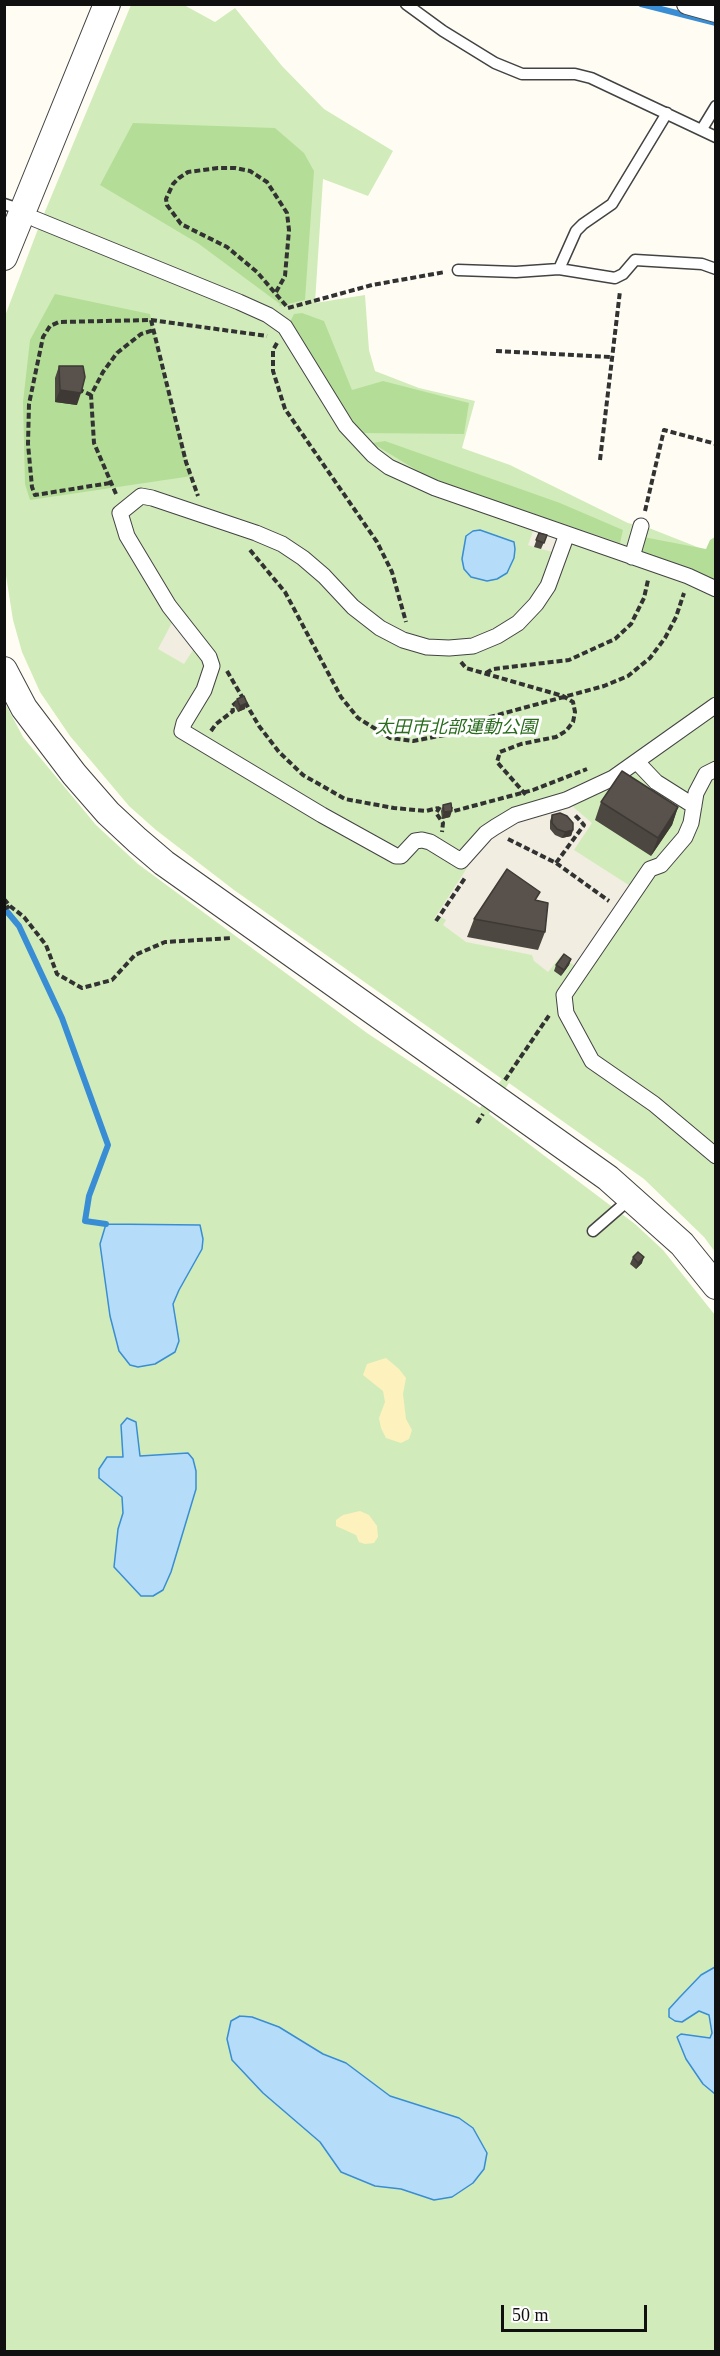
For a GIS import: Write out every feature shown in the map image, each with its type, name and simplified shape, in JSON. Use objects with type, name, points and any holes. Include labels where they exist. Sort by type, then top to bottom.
[{"type":"street","points":[[687,4],[716,12]]},
{"type":"street","points":[[4,257],[104,5]]},
{"type":"street","points":[[21,211],[268,315],[282,331],[345,426],[373,455],[389,467],[435,488],[688,576],[716,589]]},
{"type":"street","points":[[567,534],[548,586],[536,604],[518,623],[497,636],[473,646],[427,647],[403,640],[380,628],[353,607],[324,576],[282,544],[203,513],[141,496],[120,513],[127,536],[163,596],[208,657],[212,666],[204,690],[184,723],[182,731],[396,856],[401,856],[415,841],[422,840],[462,861],[486,833],[515,814],[566,800],[613,778],[716,705]]},
{"type":"street","points":[[632,557],[641,526]]},
{"type":"street","points":[[4,670],[24,708],[74,774],[108,813],[137,840],[165,863],[608,1178],[682,1244],[716,1286]]},
{"type":"street","points":[[637,762],[656,782],[693,806]]},
{"type":"street","points":[[716,769],[706,774],[696,793],[691,823],[685,837],[661,865],[650,869],[564,995],[566,1013],[591,1061],[654,1104],[716,1156]]},
{"type":"lane","points":[[406,4],[443,32],[487,58],[522,74],[575,74],[591,78],[716,137]]},
{"type":"lane","points":[[702,129],[716,106]]},
{"type":"lane","points":[[559,269],[576,231],[612,204],[635,163],[668,113]]},
{"type":"lane","points":[[458,270],[516,272],[559,269],[615,278],[623,274],[635,260],[702,264],[716,269]]},
{"type":"lane","points":[[593,1232],[632,1198]]},
{"type":"path","points":[[276,291],[285,276],[289,230],[287,213],[267,182],[250,171],[235,168],[188,172],[179,178],[173,184],[166,199],[167,205],[181,224],[227,247],[276,291],[288,308],[372,285],[458,270]]},
{"type":"path","points":[[600,460],[623,274]]},
{"type":"path","points":[[110,483],[35,495],[32,487],[28,444],[29,404],[43,337],[50,326],[60,322],[151,320],[267,336],[282,331]]},
{"type":"path","points":[[151,320],[186,462],[203,513]]},
{"type":"path","points":[[120,513],[116,494],[94,443],[91,395],[103,372],[117,353],[141,334],[153,330]]},
{"type":"path","points":[[282,331],[273,350],[273,371],[279,394],[285,409],[377,542],[392,572],[406,620],[407,631],[403,640]]},
{"type":"path","points":[[496,351],[611,357]]},
{"type":"path","points":[[73,396],[73,387],[91,395]]},
{"type":"path","points":[[641,526],[664,430],[716,444]]},
{"type":"path","points":[[248,548],[285,592],[341,697],[358,718],[390,738],[413,741],[450,734],[490,717],[604,687],[628,676],[650,658],[665,638],[676,617],[688,576]]},
{"type":"path","points":[[485,674],[493,669],[569,660],[615,639],[631,624],[644,598],[652,564]]},
{"type":"path","points":[[456,648],[459,661],[466,668],[565,697],[573,702],[575,712],[573,722],[566,731],[556,737],[506,749],[500,752],[497,759],[496,762],[516,781],[537,808]]},
{"type":"path","points":[[212,666],[224,666],[259,726],[279,752],[303,775],[345,799],[394,808],[426,811],[438,808]]},
{"type":"path","points":[[203,744],[216,724],[233,711],[232,706],[242,698]]},
{"type":"path","points":[[556,863],[584,825],[569,809],[566,800],[568,793],[563,779]]},
{"type":"path","points":[[484,802],[490,820],[506,838],[556,863],[622,910]]},
{"type":"path","points":[[4,899],[24,917],[46,945],[57,974],[82,988],[112,980],[135,955],[165,942],[234,938]]},
{"type":"path","points":[[4,909],[10,906]]},
{"type":"path","points":[[501,1085],[564,995]]},
{"type":"green space","name":"太田市北部運動公園","points":[[131,5],[184,5],[215,22],[235,8],[282,66],[324,109],[393,151],[368,196],[323,179],[315,303],[365,295],[369,350],[375,371],[419,388],[475,401],[462,448],[510,465],[628,523],[649,528],[715,554],[715,1252],[704,1237],[644,1179],[509,1083],[489,1114],[635,1224],[663,1250],[715,1315],[715,2351],[5,2351],[4,701],[23,737],[96,825],[138,864],[367,1033],[480,1108],[502,1079],[234,890],[156,830],[129,806],[70,736],[40,692],[22,652],[13,620],[4,563],[5,316],[41,221]]},
{"type":"green space","points":[[133,123],[275,128],[304,153],[314,171],[305,300],[279,306],[280,304],[199,244],[100,185]]},
{"type":"green space","points":[[55,294],[150,314],[186,462],[192,476],[30,500],[25,484],[23,402],[30,340]]},
{"type":"green space","points":[[302,313],[324,321],[352,390],[383,381],[469,403],[464,434],[361,433],[335,400],[288,326],[294,314]]},
{"type":"green space","points":[[385,441],[560,503],[623,530],[620,543],[431,479],[372,443]]},
{"type":"green space","points":[[638,536],[706,549],[710,540],[715,537],[715,588],[634,555]]},
{"type":"sand","points":[[386,1358],[406,1378],[403,1394],[406,1419],[412,1430],[409,1439],[401,1443],[386,1438],[379,1418],[385,1402],[383,1391],[363,1375],[367,1364]]},
{"type":"sand","points":[[360,1511],[369,1515],[377,1526],[378,1537],[374,1543],[359,1542],[356,1535],[336,1526],[336,1520],[343,1515]]},
{"type":"shaded area","points":[[536,523],[567,534],[553,552],[541,549],[544,542],[537,539],[534,547],[528,545]]},
{"type":"shaded area","points":[[176,615],[197,644],[184,664],[158,649]]},
{"type":"shaded area","points":[[571,805],[592,823],[574,850],[635,889],[575,966],[561,956],[548,972],[534,961],[532,955],[466,942],[443,925],[446,920],[441,917],[438,922],[434,919],[467,868],[461,861],[495,827]]},
{"type":"water","points":[[480,530],[514,542],[514,558],[507,573],[497,579],[487,581],[471,577],[464,569],[462,559],[466,536],[473,531]]},
{"type":"water","points":[[106,1224],[200,1225],[203,1239],[202,1249],[173,1304],[179,1341],[175,1352],[155,1364],[138,1367],[130,1365],[119,1351],[110,1316],[100,1244]]},
{"type":"water","points":[[127,1418],[136,1422],[140,1456],[188,1453],[193,1459],[196,1471],[196,1489],[171,1572],[163,1590],[153,1596],[141,1596],[114,1567],[118,1529],[123,1513],[122,1497],[99,1478],[99,1469],[107,1457],[123,1457],[121,1425]]},
{"type":"water","points":[[715,1967],[715,2094],[703,2084],[686,2059],[677,2037],[681,2034],[710,2038],[712,2033],[709,2015],[699,2011],[682,2022],[675,2021],[669,2017],[669,2009],[701,1975]]},
{"type":"water","points":[[240,2016],[252,2017],[279,2027],[323,2054],[346,2063],[390,2096],[459,2118],[473,2128],[487,2153],[484,2169],[473,2183],[452,2197],[434,2200],[401,2189],[375,2186],[341,2172],[320,2142],[263,2093],[232,2060],[227,2039],[231,2021]]},
{"type":"building","points":[[59,366],[83,366],[85,377],[81,393],[60,390]]},
{"type":"building","points":[[539,533],[547,535],[544,543],[536,540]]},
{"type":"building","points":[[244,696],[247,703],[240,706],[237,699]]},
{"type":"building","points":[[622,771],[678,807],[658,838],[601,802]]},
{"type":"building","points":[[451,803],[452,811],[444,812],[443,805]]},
{"type":"building","points":[[560,813],[567,816],[573,823],[573,830],[565,832],[557,829],[552,823],[552,815]]},
{"type":"building","points":[[507,869],[540,892],[535,900],[548,903],[545,932],[474,919]]},
{"type":"building","points":[[564,954],[571,959],[564,970],[556,965]]},
{"type":"building","points":[[638,1252],[644,1257],[638,1263],[633,1257]]},
{"type":"waterway","points":[[641,4],[716,23]]},
{"type":"waterway","points":[[4,908],[19,926],[62,1018],[108,1145],[89,1196],[85,1221],[106,1224]]}]
